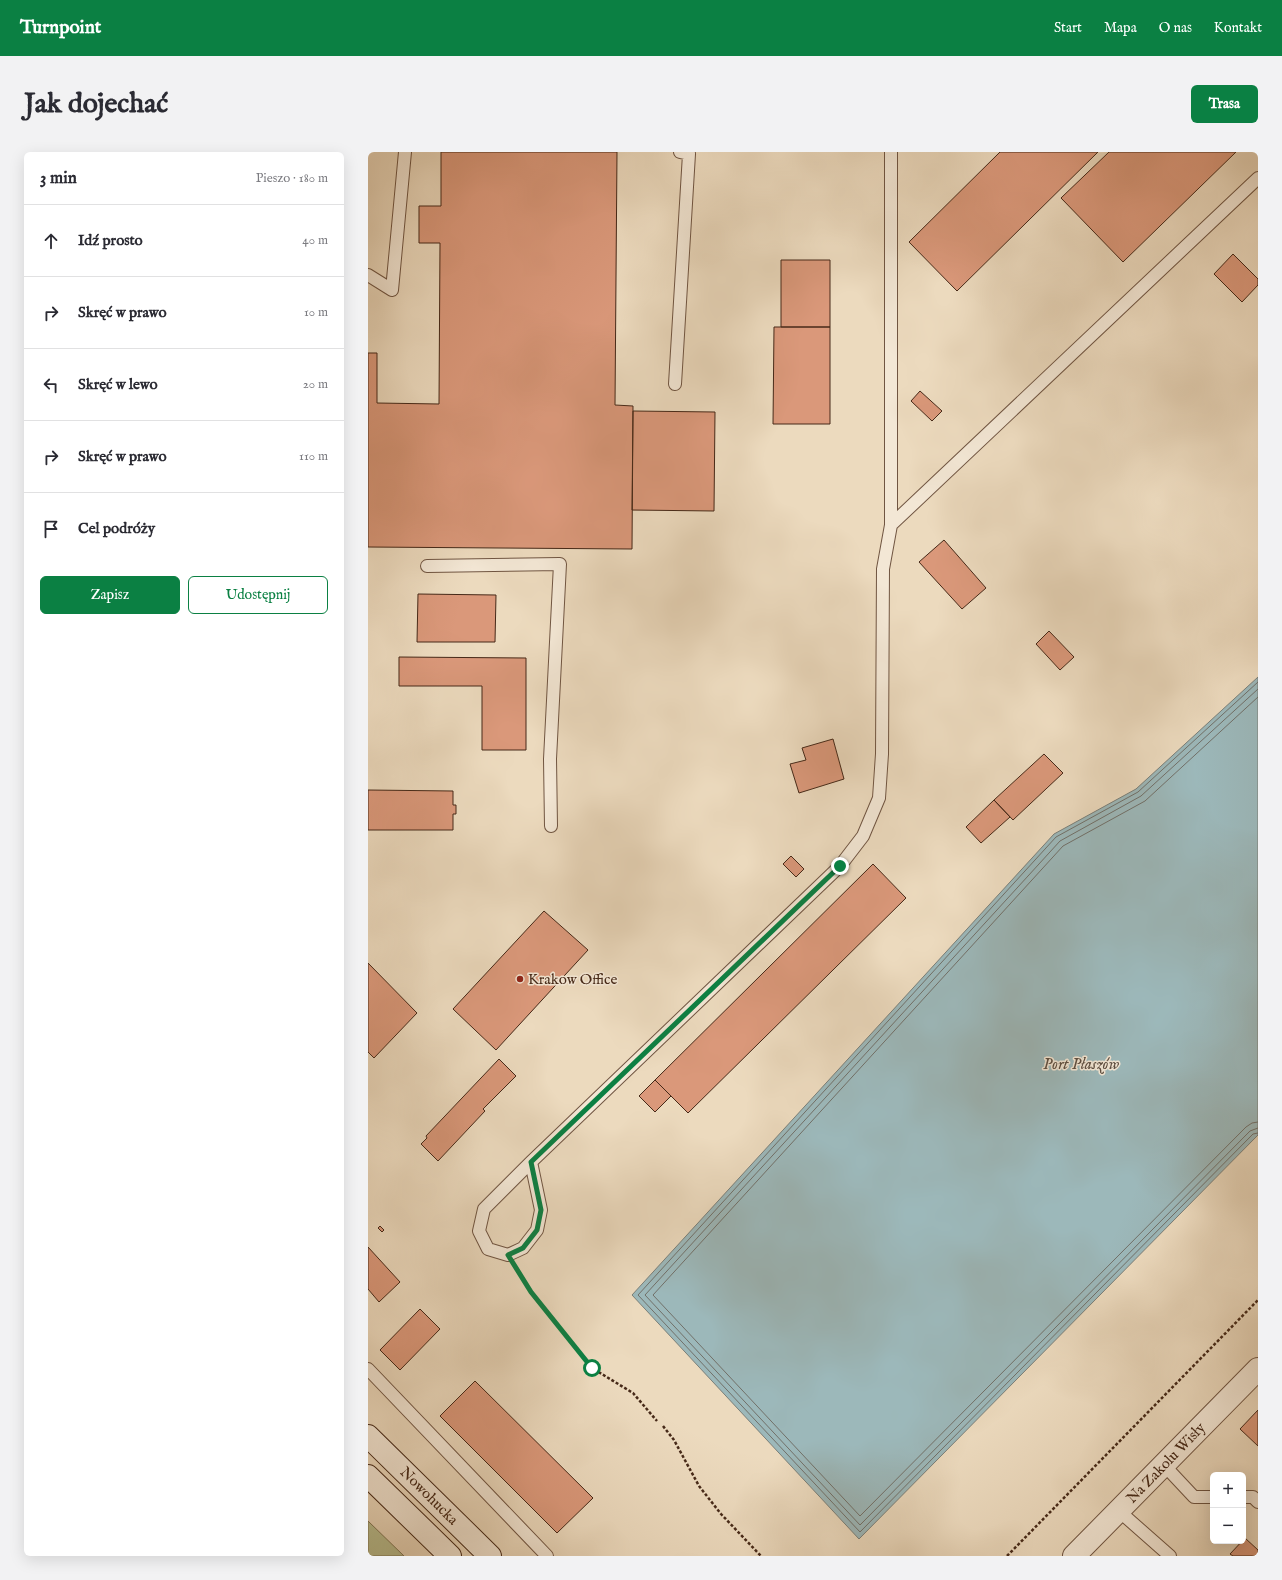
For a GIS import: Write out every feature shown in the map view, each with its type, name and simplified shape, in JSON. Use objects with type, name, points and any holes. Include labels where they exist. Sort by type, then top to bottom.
[{"type":"main road","name":"Na Zakolu Wisły","points":[[1074,1556],[1258,1369]]},
{"type":"main road","name":"Nowohucka","points":[[368,1436],[490,1556]]},
{"type":"main road","name":"Nowohucka","points":[[368,1476],[450,1556]]},
{"type":"lane","points":[[368,275],[392,290],[405,152]]},
{"type":"lane","points":[[676,384],[688,154],[680,152]]},
{"type":"lane","points":[[531,1162],[541,1210],[537,1230],[523,1248],[508,1255],[488,1249],[479,1231],[484,1209],[531,1162],[840,866],[863,836],[879,798],[882,754],[883,569],[892,525],[891,152]]},
{"type":"lane","points":[[892,525],[1258,178]]},
{"type":"lane","points":[[427,566],[560,564],[550,759],[551,826]]},
{"type":"lane","points":[[368,1369],[547,1556]]},
{"type":"lane","points":[[1164,1465],[1194,1497],[1210,1497]]},
{"type":"lane","points":[[1246,1497],[1253,1497],[1258,1502]]},
{"type":"lane","points":[[1119,1511],[1170,1556]]},
{"type":"path","points":[[508,1255],[531,1292],[592,1368],[633,1393],[658,1421]]},
{"type":"path","points":[[1007,1556],[1258,1300]]},
{"type":"path","points":[[662,1426],[674,1440],[698,1486],[721,1514],[761,1556]]},
{"type":"green space","points":[[368,1521],[404,1556],[368,1556]]},
{"type":"water","name":"Port Płaszów","points":[[1258,677],[1258,1135],[859,1539],[632,1295],[1054,834],[1136,789]]},
{"type":"building","points":[[441,152],[617,152],[615,405],[633,406],[632,549],[368,547],[368,353],[377,353],[377,403],[439,404],[440,243],[419,243],[419,206],[441,206]]},
{"type":"building","points":[[1000,152],[1098,152],[957,291],[909,242]]},
{"type":"building","points":[[1109,152],[1236,152],[1123,262],[1061,198]]},
{"type":"building","points":[[1233,254],[1258,279],[1258,285],[1242,302],[1214,274]]},
{"type":"building","points":[[781,260],[830,260],[830,327],[781,327]]},
{"type":"building","points":[[774,327],[830,327],[830,424],[773,424]]},
{"type":"building","points":[[920,391],[942,411],[932,421],[911,401]]},
{"type":"building","points":[[633,411],[715,412],[714,511],[632,510]]},
{"type":"building","points":[[944,540],[986,588],[962,609],[919,562]]},
{"type":"building","points":[[418,594],[496,595],[495,642],[417,642]]},
{"type":"building","points":[[1049,631],[1074,657],[1060,670],[1036,644]]},
{"type":"building","points":[[399,657],[526,658],[526,750],[482,750],[482,686],[399,686]]},
{"type":"building","points":[[833,739],[844,779],[799,793],[790,764],[806,760],[802,748]]},
{"type":"building","points":[[1044,754],[1063,773],[1013,820],[994,800]]},
{"type":"building","points":[[368,790],[453,791],[453,805],[456,805],[456,814],[453,814],[453,830],[368,830]]},
{"type":"building","points":[[994,800],[1010,817],[981,843],[966,827]]},
{"type":"building","points":[[791,856],[804,869],[796,877],[783,864]]},
{"type":"building","points":[[873,864],[906,898],[688,1113],[655,1080]]},
{"type":"building","name":"Krakow Office","points":[[544,911],[588,950],[496,1050],[453,1009]]},
{"type":"building","points":[[368,963],[417,1013],[374,1058],[368,1052]]},
{"type":"building","points":[[499,1059],[516,1076],[483,1109],[485,1111],[438,1161],[421,1144],[427,1138],[426,1136]]},
{"type":"building","points":[[655,1080],[671,1096],[655,1112],[639,1096]]},
{"type":"building","points":[[380,1226],[384,1230],[382,1232],[378,1228]]},
{"type":"building","points":[[368,1247],[400,1282],[379,1302],[368,1289]]},
{"type":"building","points":[[420,1309],[440,1329],[400,1370],[380,1350]]},
{"type":"building","points":[[475,1381],[593,1498],[557,1533],[440,1416]]},
{"type":"building","points":[[1258,1410],[1258,1446],[1240,1429]]},
{"type":"building","points":[[1246,1539],[1258,1550],[1258,1556],[1233,1556],[1230,1554],[1239,1544],[1246,1544]]},
{"type":"place","name":"Krakow Office","points":[[520,979]]},
{"type":"route","points":[[592,1368],[531,1292],[508,1255],[523,1248],[537,1230],[541,1210],[531,1162],[840,866]]}]
